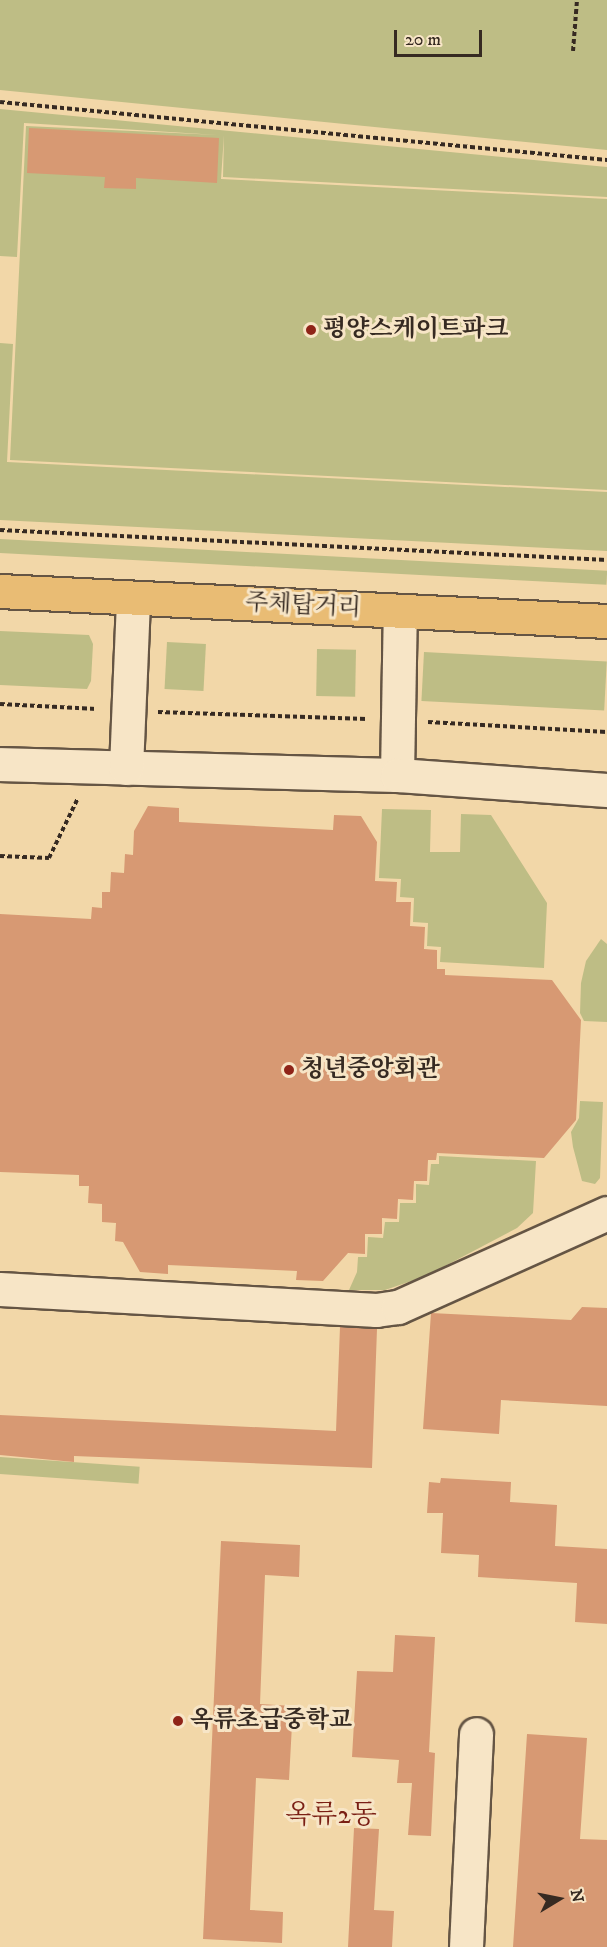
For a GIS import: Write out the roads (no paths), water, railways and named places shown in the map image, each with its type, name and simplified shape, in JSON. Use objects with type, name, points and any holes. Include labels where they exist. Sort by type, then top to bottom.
[{"type":"main road","name":"주체탑거리","points":[[0,591],[607,621]]},
{"type":"street","points":[[126,768],[133,598]]},
{"type":"street","points":[[397,775],[400,611]]},
{"type":"street","points":[[0,764],[397,775],[607,790]]},
{"type":"street","points":[[0,1289],[376,1310],[398,1307],[607,1213]]},
{"type":"street","points":[[466,1947],[476,1734]]},
{"type":"place","name":"평양스케이트파크","points":[[311,330]]},
{"type":"place","name":"청년중앙회관","points":[[289,1070]]},
{"type":"place","name":"옥류초급중학교","points":[[178,1721]]},
{"type":"district","name":"옥류2동","points":[[331,1816]]}]
